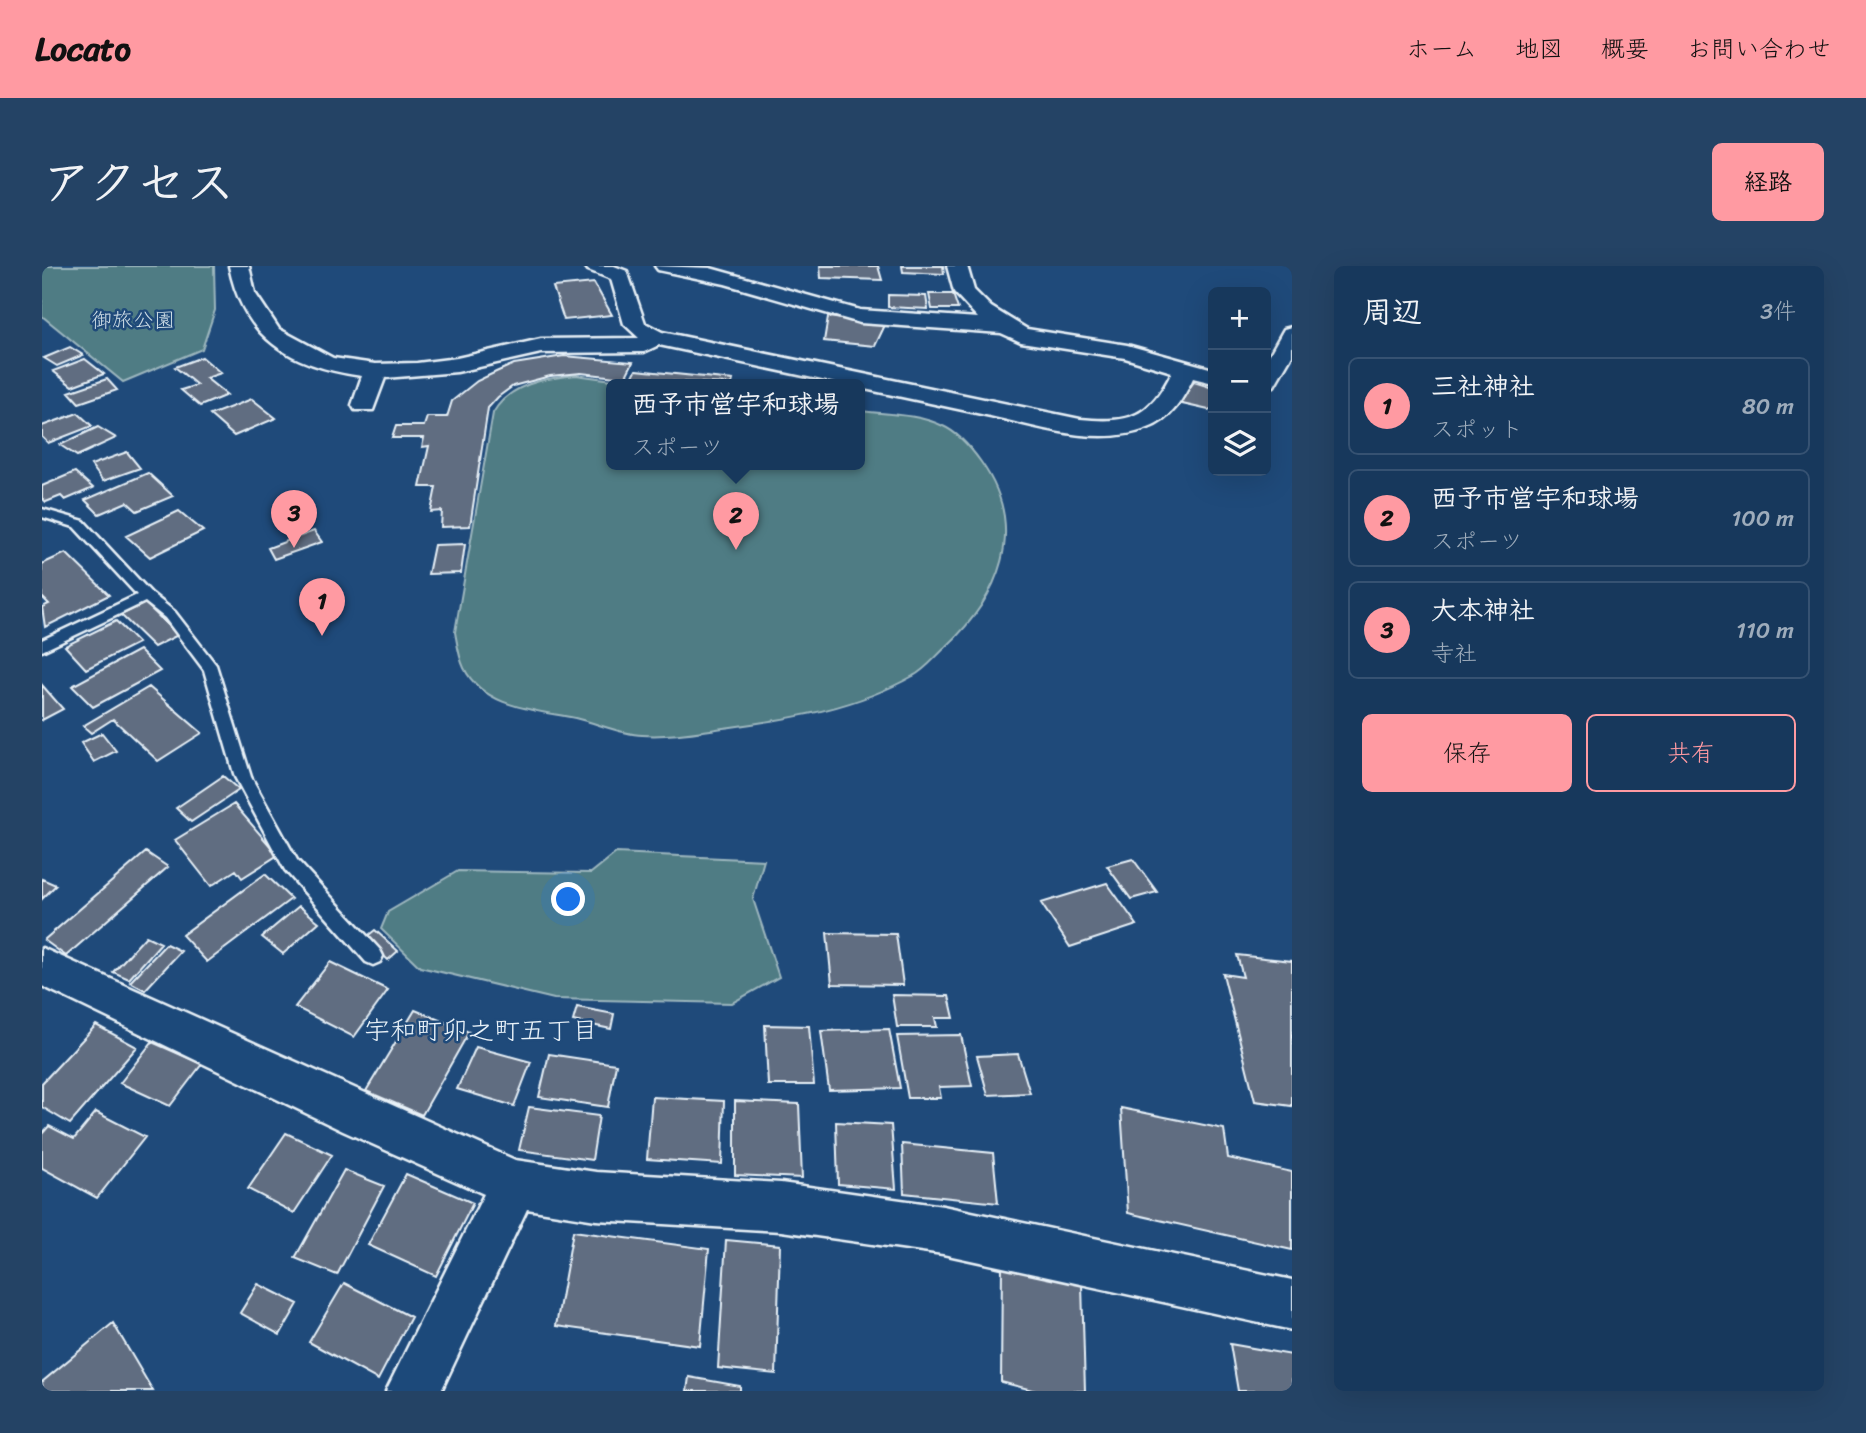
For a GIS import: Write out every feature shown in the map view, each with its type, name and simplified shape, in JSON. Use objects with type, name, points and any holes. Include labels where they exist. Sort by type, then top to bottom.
[{"type":"street","points":[[239,266],[245,293],[271,334],[327,364],[375,372],[457,365],[541,346],[644,345],[655,337]]},
{"type":"street","points":[[595,266],[620,275],[635,324],[640,330],[655,337],[851,379]]},
{"type":"street","points":[[665,266],[708,271],[844,312],[926,322],[1002,326]]},
{"type":"street","points":[[957,266],[964,292],[983,312],[1002,326],[1021,335],[1127,352],[1208,375]]},
{"type":"street","points":[[1271,372],[1292,334]]},
{"type":"street","points":[[865,382],[1052,422],[1112,429],[1138,423],[1164,408],[1185,369]]},
{"type":"street","points":[[364,405],[375,372]]},
{"type":"street","points":[[42,966],[347,1109],[514,1183],[596,1196],[781,1207],[943,1230],[1292,1305]]},
{"type":"street","points":[[413,1391],[514,1183]]},
{"type":"lane","points":[[42,513],[79,524],[146,596],[170,615],[211,669],[243,777],[291,864],[373,956]]},
{"type":"lane","points":[[42,646],[146,596]]},
{"type":"green space","name":"御旅公園","points":[[42,266],[214,266],[215,310],[202,349],[123,382],[42,316]]},
{"type":"green space","points":[[576,375],[606,379],[606,470],[865,470],[865,411],[913,417],[943,426],[969,446],[981,462],[995,487],[1003,512],[1005,537],[993,584],[964,628],[922,670],[870,696],[825,710],[755,724],[653,735],[625,733],[575,718],[512,705],[498,699],[484,692],[464,668],[455,632],[493,413],[508,395],[518,389],[552,378]]},
{"type":"green space","points":[[616,853],[764,860],[753,899],[779,977],[732,1003],[554,999],[420,967],[381,929],[388,912],[458,871],[591,873]]},
{"type":"building","points":[[820,266],[878,266],[882,280],[821,278]]},
{"type":"building","points":[[902,266],[943,266],[944,274],[903,272]]},
{"type":"building","points":[[594,283],[612,315],[564,320],[553,287]]},
{"type":"building","points":[[929,294],[953,294],[958,309],[932,309]]},
{"type":"building","points":[[888,295],[926,296],[928,309],[888,307]]},
{"type":"building","points":[[828,317],[885,325],[875,346],[824,341]]},
{"type":"building","points":[[70,347],[83,355],[57,366],[44,358]]},
{"type":"building","points":[[564,356],[633,362],[625,378],[581,373],[550,376],[513,386],[498,397],[488,408],[470,526],[441,527],[442,511],[431,512],[436,487],[420,487],[429,446],[422,447],[424,438],[392,438],[396,426],[424,426],[427,417],[447,417],[452,401],[477,381],[514,364]]},
{"type":"building","points":[[202,357],[221,373],[206,378],[227,395],[200,406],[181,390],[197,385],[175,367]]},
{"type":"building","points":[[85,359],[104,374],[72,386],[53,371]]},
{"type":"building","points":[[636,370],[723,379],[632,379]]},
{"type":"building","points":[[107,379],[117,390],[79,403],[69,392]]},
{"type":"building","points":[[1194,382],[1208,386],[1208,410],[1178,403]]},
{"type":"building","points":[[252,399],[276,418],[234,436],[210,415]]},
{"type":"building","points":[[78,413],[92,426],[48,443],[42,437],[42,426]]},
{"type":"building","points":[[98,427],[116,438],[77,456],[60,445]]},
{"type":"building","points":[[127,452],[140,468],[103,481],[91,465]]},
{"type":"building","points":[[75,472],[93,488],[65,500],[61,496],[46,502],[42,498],[42,486]]},
{"type":"building","points":[[148,473],[173,496],[137,511],[127,502],[99,514],[85,500]]},
{"type":"building","points":[[179,511],[203,531],[150,557],[126,536]]},
{"type":"building","points":[[314,531],[322,542],[274,559],[268,548]]},
{"type":"building","points":[[465,544],[461,573],[428,574],[434,545]]},
{"type":"building","points":[[66,553],[109,595],[45,627],[42,607],[49,604],[42,597],[42,564]]},
{"type":"building","points":[[145,603],[178,635],[154,647],[121,615]]},
{"type":"building","points":[[116,621],[138,643],[86,669],[65,646]]},
{"type":"building","points":[[139,650],[160,671],[93,707],[72,686]]},
{"type":"building","points":[[42,685],[63,709],[42,720]]},
{"type":"building","points":[[149,687],[202,733],[158,761],[113,719],[91,733],[83,726]]},
{"type":"building","points":[[102,733],[116,751],[94,762],[81,743]]},
{"type":"building","points":[[223,776],[239,790],[191,822],[176,808]]},
{"type":"building","points":[[234,804],[278,855],[242,878],[236,870],[211,886],[175,840]]},
{"type":"building","points":[[146,852],[168,867],[66,956],[44,940]]},
{"type":"building","points":[[1133,859],[1157,892],[1131,899],[1107,866]]},
{"type":"building","points":[[265,874],[291,899],[207,962],[182,935]]},
{"type":"building","points":[[42,879],[56,885],[42,899]]},
{"type":"building","points":[[1107,883],[1137,925],[1070,947],[1041,903]]},
{"type":"building","points":[[299,906],[319,922],[283,954],[262,937]]},
{"type":"building","points":[[375,930],[398,951],[388,960],[365,938]]},
{"type":"building","points":[[827,933],[896,934],[903,985],[832,984]]},
{"type":"building","points":[[146,936],[161,943],[129,979],[113,972]]},
{"type":"building","points":[[166,944],[181,951],[145,990],[130,982]]},
{"type":"building","points":[[1237,955],[1292,961],[1292,1106],[1255,1101],[1223,974],[1243,977]]},
{"type":"building","points":[[330,962],[388,990],[354,1037],[295,1007]]},
{"type":"building","points":[[892,995],[949,996],[954,1018],[935,1018],[937,1027],[897,1027]]},
{"type":"building","points":[[577,1007],[614,1014],[611,1029],[573,1021]]},
{"type":"building","points":[[415,1010],[469,1032],[422,1115],[366,1091]]},
{"type":"building","points":[[96,1025],[137,1047],[70,1124],[42,1107],[42,1083]]},
{"type":"building","points":[[765,1025],[809,1026],[814,1085],[768,1085]]},
{"type":"building","points":[[889,1029],[900,1088],[829,1090],[821,1031]]},
{"type":"building","points":[[961,1035],[972,1086],[939,1087],[941,1098],[908,1098],[897,1036]]},
{"type":"building","points":[[152,1042],[202,1064],[170,1106],[120,1083]]},
{"type":"building","points":[[476,1047],[531,1062],[514,1106],[457,1089]]},
{"type":"building","points":[[549,1054],[616,1064],[608,1107],[539,1097]]},
{"type":"building","points":[[1018,1054],[1030,1093],[988,1095],[977,1056]]},
{"type":"building","points":[[652,1097],[724,1101],[722,1164],[647,1159]]},
{"type":"building","points":[[735,1101],[799,1104],[802,1178],[735,1175]]},
{"type":"building","points":[[529,1107],[599,1116],[592,1160],[519,1150]]},
{"type":"building","points":[[1121,1108],[1224,1129],[1228,1158],[1292,1172],[1292,1250],[1128,1213]]},
{"type":"building","points":[[96,1112],[145,1137],[97,1198],[42,1168],[42,1134],[49,1126],[74,1139]]},
{"type":"building","points":[[836,1122],[891,1125],[896,1189],[838,1184]]},
{"type":"building","points":[[286,1133],[332,1155],[294,1213],[248,1189]]},
{"type":"building","points":[[902,1144],[993,1153],[998,1203],[904,1193]]},
{"type":"building","points":[[344,1170],[384,1186],[337,1275],[295,1258]]},
{"type":"building","points":[[406,1174],[473,1203],[436,1276],[368,1245]]},
{"type":"building","points":[[573,1231],[709,1249],[700,1346],[556,1326]]},
{"type":"building","points":[[726,1240],[780,1245],[776,1374],[718,1368]]},
{"type":"building","points":[[1002,1264],[1082,1284],[1085,1391],[1036,1391],[1001,1382]]},
{"type":"building","points":[[344,1283],[411,1317],[378,1380],[309,1342]]},
{"type":"building","points":[[258,1284],[298,1304],[280,1335],[240,1313]]},
{"type":"building","points":[[113,1323],[153,1391],[43,1391],[42,1382]]},
{"type":"building","points":[[1230,1344],[1292,1355],[1292,1391],[1238,1391]]},
{"type":"building","points":[[689,1377],[740,1386],[740,1391],[687,1391]]},
{"type":"place","name":"大本神社","points":[[294,548]]},
{"type":"place","name":"西予市営宇和球場","points":[[736,550]]},
{"type":"place","name":"三社神社","points":[[322,636]]},
{"type":"district","name":"宇和町卯之町五丁目","points":[[481,1030]]}]
